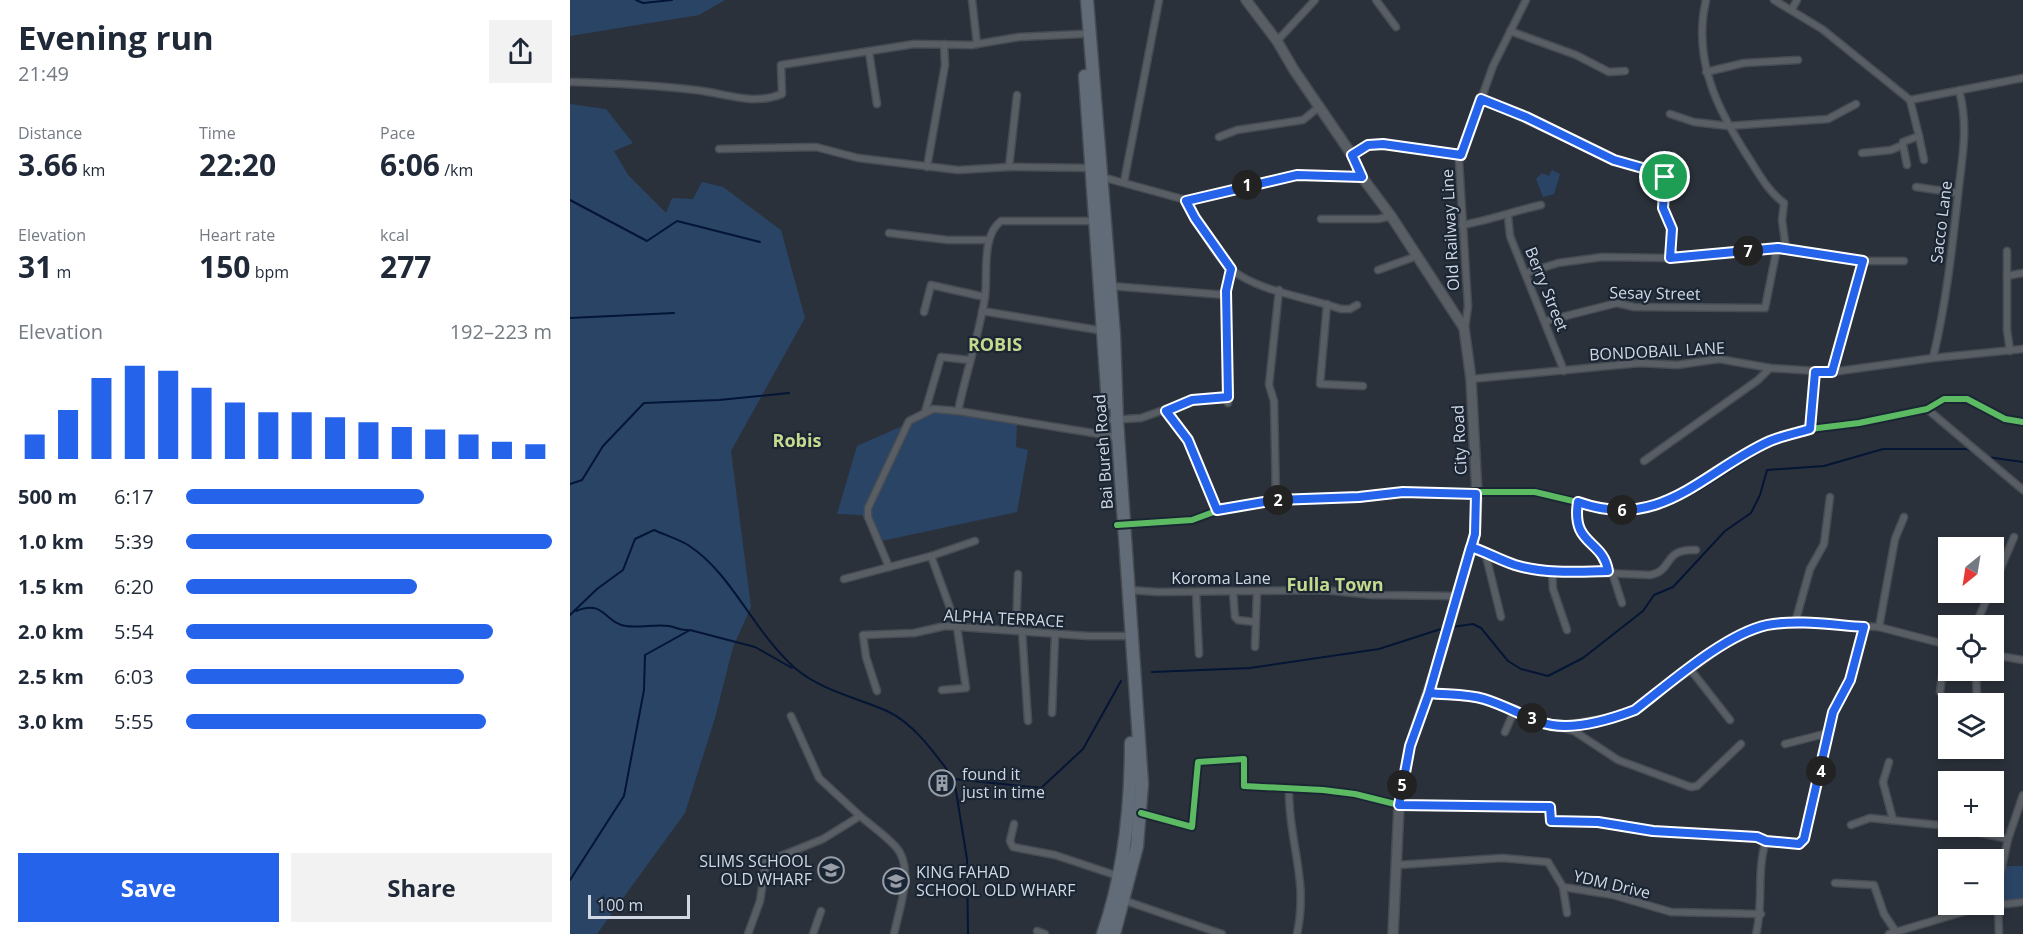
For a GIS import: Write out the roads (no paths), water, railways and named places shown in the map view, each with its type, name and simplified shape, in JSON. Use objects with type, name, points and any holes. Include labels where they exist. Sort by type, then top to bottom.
[{"type":"highway","name":"Bai Bureh Road","points":[[1080,0],[1097,173],[1093,221],[1104,285],[1104,331],[1113,421],[1111,436],[1128,590],[1131,786],[1119,876],[1120,899],[1102,934]]},
{"type":"highway","name":"Bai Bureh Road","points":[[1087,0],[1113,421],[1142,784],[1141,813],[1114,934]]},
{"type":"main road","name":"City Road","points":[[1246,0],[1277,41],[1319,107],[1354,154],[1362,177],[1391,216],[1464,328],[1471,379],[1476,494],[1471,547],[1429,693],[1410,746],[1399,805],[1393,934]]},
{"type":"street","points":[[972,0],[977,44]]},
{"type":"street","points":[[1124,182],[1159,0]]},
{"type":"street","points":[[1277,41],[1315,0]]},
{"type":"street","points":[[1376,0],[1396,27]]},
{"type":"street","name":"Old Railway Line","points":[[1464,328],[1468,306],[1459,160],[1493,66],[1526,0]]},
{"type":"street","points":[[1706,0],[1702,46],[1715,100],[1728,126],[1772,194],[1784,203],[1782,220],[1786,249]]},
{"type":"street","points":[[1774,0],[1792,9],[1910,100],[1924,160]]},
{"type":"street","points":[[1792,9],[1797,0]]},
{"type":"street","points":[[1510,31],[1576,55],[1609,72],[1625,71]]},
{"type":"street","points":[[570,82],[697,90],[740,99],[772,98],[782,94],[782,65],[914,44],[977,44],[1019,37],[1082,34]]},
{"type":"street","points":[[927,167],[945,65],[944,44]]},
{"type":"street","points":[[869,52],[877,104]]},
{"type":"street","points":[[1707,72],[1744,63],[1786,58],[1798,60]]},
{"type":"street","points":[[1910,100],[2023,78]]},
{"type":"street","name":"Sacco Lane","points":[[1933,358],[1952,263],[1966,116],[1959,90]]},
{"type":"street","points":[[1009,167],[1017,95]]},
{"type":"street","points":[[1481,99],[1526,117],[1614,160],[1662,175]]},
{"type":"street","points":[[1670,114],[1694,122],[1728,126],[1828,119],[1856,104]]},
{"type":"street","points":[[1219,137],[1237,130],[1303,120],[1319,107]]},
{"type":"street","points":[[1862,153],[1891,150],[1919,136]]},
{"type":"street","points":[[1349,143],[1354,154],[1368,145],[1383,144],[1461,155]]},
{"type":"street","points":[[1903,145],[1907,165]]},
{"type":"street","points":[[719,149],[816,147],[858,158],[958,170],[1009,167],[1097,173],[1186,201],[1297,175],[1362,177]]},
{"type":"street","points":[[1670,258],[1672,229],[1663,208],[1662,175],[1673,156]]},
{"type":"street","points":[[1916,187],[1958,193]]},
{"type":"street","points":[[1186,201],[1195,218],[1231,269],[1255,284],[1350,309],[1357,304]]},
{"type":"street","points":[[1462,225],[1508,216],[1514,211],[1541,205]]},
{"type":"street","points":[[1321,219],[1378,219],[1391,216]]},
{"type":"street","name":"Berry Street","points":[[1508,216],[1510,236],[1546,321],[1564,371]]},
{"type":"street","points":[[958,411],[985,297],[989,240],[994,226],[1001,221],[1093,221]]},
{"type":"street","points":[[889,233],[948,240],[989,240]]},
{"type":"street","points":[[1526,273],[1558,263],[1602,257],[1670,258],[1778,248],[1863,261],[1904,261]]},
{"type":"street","name":"Sesay Street","points":[[1546,321],[1617,303],[1634,308],[1765,308],[1778,248]]},
{"type":"street","points":[[2007,251],[2007,330],[2010,351]]},
{"type":"street","points":[[1378,270],[1417,256]]},
{"type":"street","points":[[1832,372],[1863,261]]},
{"type":"street","points":[[1113,421],[1166,411],[1192,400],[1228,400],[1226,295],[1231,269]]},
{"type":"street","points":[[2007,276],[2023,273]]},
{"type":"street","points":[[924,312],[931,285],[985,297]]},
{"type":"street","points":[[1104,285],[1226,295]]},
{"type":"street","points":[[1276,500],[1274,401],[1269,385],[1279,290]]},
{"type":"street","points":[[1328,304],[1320,384],[1363,386]]},
{"type":"street","points":[[982,311],[1104,331]]},
{"type":"street","name":"BONDOBAIL LANE","points":[[1471,379],[1640,363],[1677,364],[1719,359],[1770,368],[1832,372],[1933,358],[2023,350]]},
{"type":"street","points":[[925,412],[941,357],[969,360]]},
{"type":"street","points":[[1644,461],[1758,380],[1770,368]]},
{"type":"street","points":[[1810,429],[1815,372]]},
{"type":"street","points":[[1121,524],[1192,520],[1217,510],[1276,500],[1339,499],[1403,492],[1476,494],[1535,492],[1615,510],[1663,502],[1694,489],[1770,441],[1810,429],[1859,423],[1927,409],[1944,399],[1967,399],[2005,419],[2023,422]]},
{"type":"street","points":[[889,567],[868,517],[869,502],[909,421],[933,409],[1111,436]]},
{"type":"street","points":[[1927,409],[2023,490]]},
{"type":"street","points":[[1166,411],[1188,440],[1217,510]]},
{"type":"street","points":[[1795,623],[1810,569],[1824,544],[1830,497]]},
{"type":"street","points":[[1578,502],[1575,519],[1578,530],[1606,562],[1622,603]]},
{"type":"street","points":[[1879,627],[1895,539],[1904,517]]},
{"type":"street","points":[[2004,560],[2014,537]]},
{"type":"street","points":[[844,579],[931,556],[975,541]]},
{"type":"street","points":[[1471,547],[1513,565],[1552,572],[1610,571],[1657,574],[1674,553],[1684,549],[1696,550]]},
{"type":"street","points":[[1485,552],[1501,617]]},
{"type":"street","points":[[931,556],[957,627],[966,688],[942,690]]},
{"type":"street","points":[[1552,572],[1553,589],[1567,630]]},
{"type":"street","points":[[1018,574],[1019,631],[1028,721]]},
{"type":"street","name":"Koroma Lane","points":[[1128,590],[1196,592],[1324,590],[1373,595],[1457,596]]},
{"type":"street","points":[[1196,592],[1199,654]]},
{"type":"street","points":[[1233,592],[1235,617],[1238,620],[1256,622]]},
{"type":"street","points":[[1255,646],[1257,592]]},
{"type":"street","points":[[1560,726],[1620,716],[1635,710],[1725,644],[1767,625],[1795,623],[1879,627],[1938,643]]},
{"type":"street","name":"ALPHA TERRACE","points":[[877,691],[866,657],[863,635],[906,634],[945,626],[1055,634],[1129,636]]},
{"type":"street","points":[[1141,813],[1192,827],[1198,762],[1244,759],[1244,786],[1354,794],[1399,805],[1550,807],[1551,821],[1598,822],[1653,831],[1757,837],[1766,841],[1799,844],[1804,839],[1833,712],[1850,680],[1864,627]]},
{"type":"street","points":[[1052,713],[1055,634]]},
{"type":"street","points":[[2004,657],[2023,660]]},
{"type":"street","points":[[1690,669],[1730,720]]},
{"type":"street","points":[[1940,692],[1942,681]]},
{"type":"street","points":[[1429,693],[1481,698],[1515,709],[1541,723],[1574,730],[1618,760],[1692,787],[1697,786],[1741,744]]},
{"type":"street","points":[[1505,732],[1515,709]]},
{"type":"street","points":[[791,716],[819,778],[897,848],[904,861],[905,874],[894,934]]},
{"type":"street","points":[[1785,744],[1828,733]]},
{"type":"street","points":[[1889,762],[1883,782],[1893,820]]},
{"type":"street","points":[[1289,788],[1290,816],[1299,864],[1303,904],[1297,934]]},
{"type":"street","points":[[2004,858],[2023,795]]},
{"type":"street","points":[[748,934],[760,901],[766,862],[823,839],[860,816]]},
{"type":"street","points":[[1851,825],[1870,818],[1938,825]]},
{"type":"street","points":[[1014,824],[1010,841],[1013,847],[1055,855],[1119,876]]},
{"type":"street","points":[[1999,837],[2008,839]]},
{"type":"street","points":[[1756,934],[1761,914],[1760,861],[1766,841]]},
{"type":"street","name":"YDM Drive","points":[[1398,865],[1502,858],[1548,862],[1563,887],[1612,895],[1671,912],[1761,914]]},
{"type":"street","points":[[1835,884],[1874,885],[1892,933],[1952,915]]},
{"type":"street","points":[[1563,887],[1567,913]]},
{"type":"street","points":[[1120,899],[1222,934]]},
{"type":"street","points":[[2004,904],[2023,902]]},
{"type":"street","points":[[813,934],[821,911]]},
{"type":"street","points":[[1996,915],[1999,934]]},
{"type":"street","points":[[1037,931],[1045,934]]},
{"type":"waterway","points":[[636,0],[643,3],[672,0]]},
{"type":"waterway","points":[[570,200],[647,241],[677,221],[760,242]]},
{"type":"waterway","points":[[570,318],[674,313]]},
{"type":"waterway","points":[[570,484],[582,480],[603,446],[644,403],[719,400],[789,393]]},
{"type":"waterway","points":[[1452,627],[1473,624],[1481,628],[1508,661],[1521,669],[1548,676],[1583,658],[1643,611],[1654,595],[1673,587],[1725,531],[1751,513],[1760,495],[1767,470],[1824,466],[1883,449],[1967,449],[1974,452]]},
{"type":"waterway","points":[[1987,457],[2023,462]]},
{"type":"waterway","points":[[570,615],[597,589],[623,570],[635,539],[654,530],[676,539],[704,557],[718,571],[768,638],[796,669],[817,683],[897,717],[916,732],[954,779],[1041,788],[1083,749],[1121,681]]},
{"type":"waterway","points":[[576,611],[593,608],[604,613],[613,621],[626,626],[671,626],[688,630]]},
{"type":"waterway","points":[[1152,672],[1250,668],[1379,649],[1444,628]]},
{"type":"waterway","points":[[570,880],[624,796],[644,690],[645,655],[690,630],[755,647],[792,668]]},
{"type":"waterway","points":[[954,779],[967,859],[968,934]]},
{"type":"place","name":"found it just in time","points":[[942,783]]},
{"type":"place","name":"SLIMS SCHOOL OLD WHARF","points":[[831,870]]},
{"type":"place","name":"KING FAHAD SCHOOL OLD WHARF","points":[[896,881]]},
{"type":"district","name":"ROBIS","points":[[995,344]]},
{"type":"district","name":"Robis","points":[[797,440]]},
{"type":"district","name":"Fulla Town","points":[[1335,584]]}]
